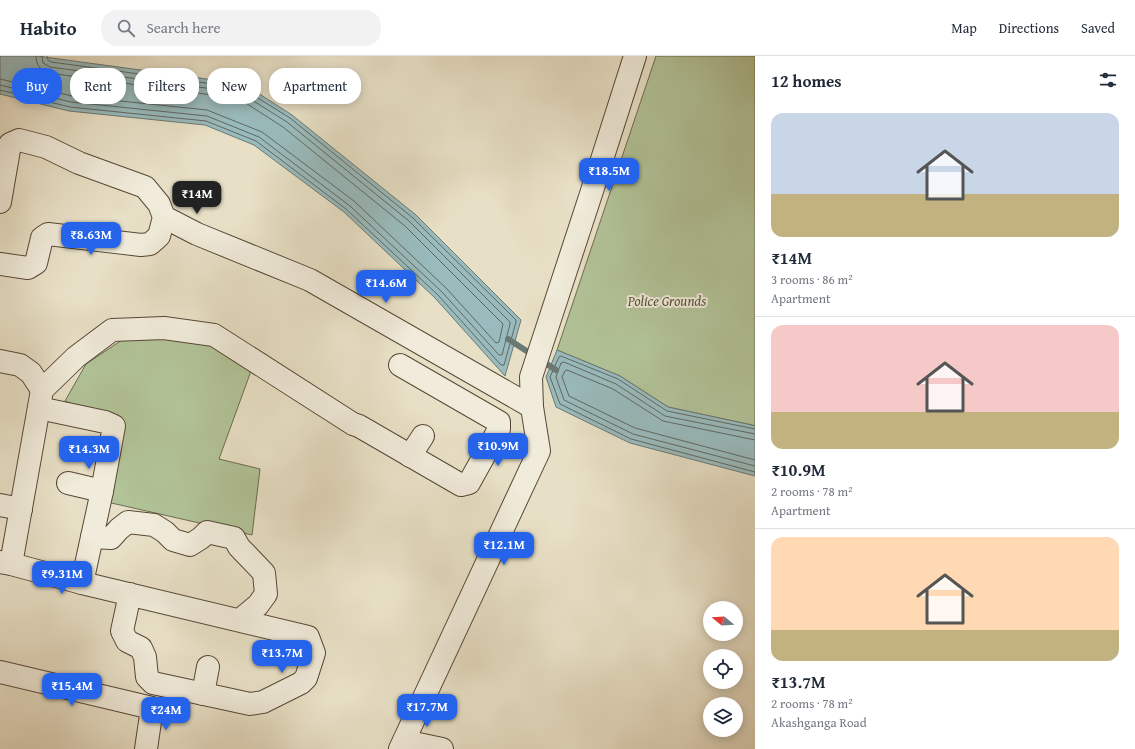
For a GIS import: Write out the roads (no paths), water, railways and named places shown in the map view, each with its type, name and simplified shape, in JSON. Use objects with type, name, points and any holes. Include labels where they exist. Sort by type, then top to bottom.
[{"type":"street","points":[[442,749],[402,745],[538,452],[532,407],[531,377],[635,56]]},
{"type":"street","points":[[0,202],[10,144],[19,140],[46,147],[79,163],[145,187],[159,204],[164,217],[159,236],[150,244],[141,245],[48,234],[42,238],[36,263],[28,268],[0,264]]},
{"type":"street","points":[[164,217],[197,234],[310,280],[532,407]]},
{"type":"street","points":[[130,594],[122,631],[127,640],[142,648],[145,657],[147,677],[154,683],[250,704],[263,702],[301,683],[306,678],[314,653],[308,636],[130,594],[82,583],[6,563],[10,507],[40,399],[76,357],[112,330],[164,328],[214,335],[353,424],[359,426],[461,485],[469,482],[499,429],[499,422],[400,365]]},
{"type":"street","points":[[0,361],[20,365],[31,373],[40,399]]},
{"type":"street","points":[[40,399],[114,426],[102,491],[82,583]]},
{"type":"street","points":[[410,456],[423,436]]},
{"type":"street","points":[[68,483],[102,491]]},
{"type":"street","points":[[92,536],[111,538],[128,522],[154,525],[174,540],[190,545],[207,532],[234,538],[239,547],[264,573],[266,594],[258,605],[240,620]]},
{"type":"street","points":[[203,694],[208,667]]},
{"type":"street","points":[[0,672],[152,708],[146,749]]},
{"type":"water","points":[[0,56],[37,56],[126,68],[70,68],[70,104],[126,104],[126,68],[134,69],[134,104],[199,104],[199,78],[207,79],[207,104],[261,104],[261,95],[269,100],[269,104],[275,104],[292,115],[416,215],[521,320],[505,376],[435,298],[344,212],[254,145],[205,125],[69,111],[41,104],[62,104],[62,68],[12,68],[12,97],[0,94]]},
{"type":"water","points":[[557,350],[620,376],[668,407],[755,426],[755,476],[630,443],[556,407],[546,377]]},
{"type":"waterway","points":[[508,339],[556,370]]},
{"type":"park label","name":"Police Grounds","points":[[667,301]]}]
